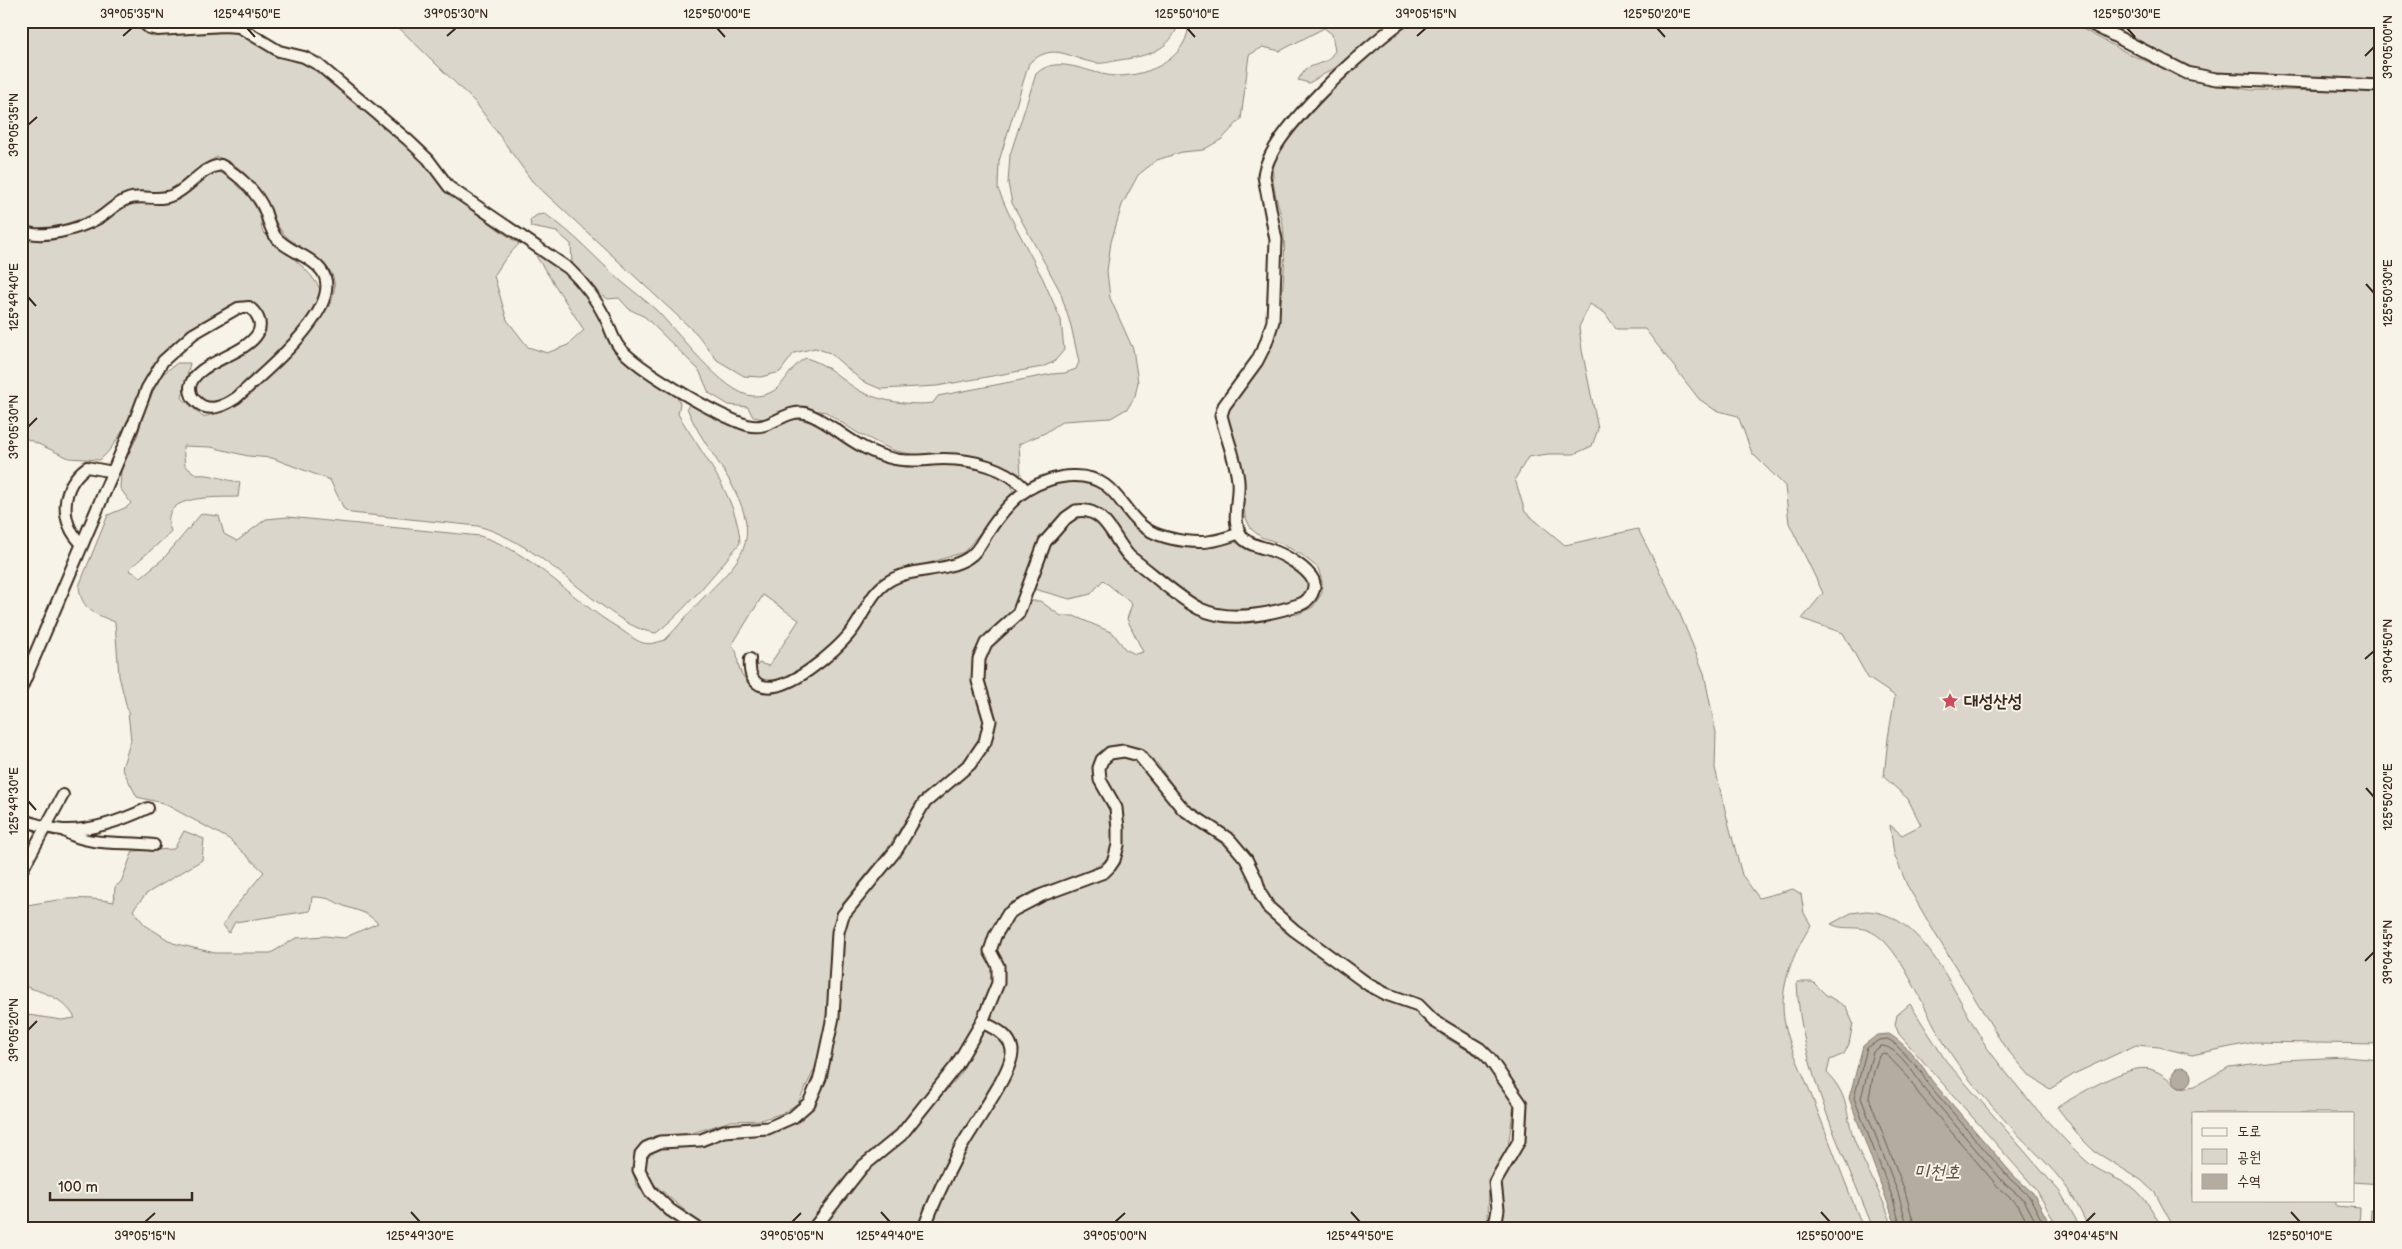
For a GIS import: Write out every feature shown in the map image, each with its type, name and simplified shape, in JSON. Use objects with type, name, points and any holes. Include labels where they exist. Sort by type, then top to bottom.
[{"type":"street","points":[[141,21],[148,28],[157,30],[224,26],[240,27],[279,51],[304,57],[319,65],[408,140],[428,159],[450,187],[579,278],[597,301],[616,343],[629,356],[669,385],[705,405],[747,425],[762,427],[794,413],[804,413],[817,417],[870,451],[895,459],[916,462],[946,459],[988,466],[1017,479],[1026,490]]},
{"type":"street","points":[[697,1228],[670,1210],[650,1191],[639,1170],[641,1154],[646,1148],[660,1142],[701,1140],[730,1130],[768,1128],[793,1117],[809,1103],[820,1078],[833,1017],[838,932],[844,915],[897,849],[924,803],[965,769],[986,742],[990,722],[978,681],[979,659],[986,643],[1018,614],[1045,542],[1066,518],[1076,511],[1092,511],[1101,517],[1130,557],[1200,609],[1218,615],[1234,616],[1288,608],[1305,602],[1313,591],[1313,580],[1306,572],[1274,551],[1261,548],[1245,540],[1240,533],[1236,515],[1238,482],[1221,415],[1224,406],[1257,361],[1266,343],[1273,321],[1276,240],[1264,176],[1265,166],[1288,131],[1320,94],[1351,62],[1402,21]]},
{"type":"street","points":[[2086,21],[2187,73],[2209,78],[2381,86]]},
{"type":"street","points":[[21,230],[26,233],[40,234],[78,227],[99,218],[128,199],[167,198],[176,194],[206,170],[221,165],[252,190],[266,213],[267,220],[276,237],[316,265],[326,279],[328,290],[310,327],[236,398],[226,405],[206,408],[200,406],[192,398],[190,387],[198,375],[212,364],[236,352],[258,333],[260,324],[258,317],[249,307],[238,308],[180,344],[155,373],[21,688]]},
{"type":"street","points":[[82,544],[73,536],[65,516],[68,490],[79,473],[88,467],[113,472]]},
{"type":"street","points":[[750,659],[748,670],[759,685],[778,686],[796,678],[817,664],[851,632],[871,597],[888,582],[906,574],[952,564],[968,558],[979,547],[1005,509],[1026,490],[1046,481],[1066,476],[1089,476],[1102,481],[1143,526],[1159,535],[1210,542],[1240,533]]},
{"type":"street","points":[[814,1228],[862,1167],[901,1135],[956,1066],[982,1022],[1000,976],[998,966],[990,951],[995,936],[1008,914],[1042,895],[1104,872],[1110,866],[1118,845],[1117,815],[1116,808],[1100,780],[1099,768],[1102,760],[1110,753],[1124,751],[1139,755],[1182,809],[1230,840],[1246,859],[1269,908],[1294,930],[1369,985],[1418,1005],[1434,1021],[1480,1049],[1489,1058],[1521,1104],[1519,1141],[1495,1182],[1498,1209],[1496,1220],[1489,1228]]},
{"type":"street","points":[[21,872],[63,796]]},
{"type":"street","points":[[21,819],[45,827],[64,830],[122,820],[148,808]]},
{"type":"street","points":[[64,830],[72,835],[97,841],[154,845]]},
{"type":"street","points":[[924,1228],[962,1145],[1007,1070],[1012,1051],[1009,1042],[1000,1032],[982,1022]]},
{"type":"green space","points":[[21,21],[132,21],[147,32],[159,35],[231,32],[244,35],[279,56],[300,61],[315,69],[408,145],[450,195],[519,244],[505,259],[494,276],[507,320],[528,347],[547,353],[568,345],[584,330],[536,256],[543,256],[579,283],[596,308],[610,343],[630,363],[675,394],[680,403],[678,414],[717,476],[733,509],[740,543],[689,603],[656,633],[622,620],[538,556],[494,531],[478,526],[351,513],[344,509],[330,480],[272,458],[248,456],[211,447],[183,446],[185,466],[197,475],[208,475],[240,482],[238,497],[191,500],[180,504],[172,510],[169,519],[171,531],[129,570],[141,577],[164,558],[201,514],[219,516],[224,534],[237,541],[266,519],[288,517],[480,536],[499,543],[534,564],[600,616],[636,640],[649,644],[665,640],[736,562],[746,540],[743,511],[736,493],[692,419],[687,408],[690,403],[735,428],[764,431],[795,418],[814,423],[865,453],[889,462],[912,466],[945,464],[987,471],[1001,476],[1011,483],[1013,489],[1012,498],[997,512],[964,552],[885,577],[870,591],[847,630],[815,660],[795,674],[777,682],[765,682],[757,678],[754,670],[759,663],[769,666],[799,620],[763,595],[732,645],[743,676],[751,684],[762,689],[775,692],[788,687],[824,665],[855,635],[876,600],[888,587],[897,582],[968,563],[977,557],[1010,513],[1025,498],[1044,486],[1068,481],[1083,480],[1097,485],[1112,499],[1132,524],[1148,535],[1181,543],[1217,540],[1231,541],[1283,560],[1303,573],[1308,582],[1308,592],[1290,603],[1259,608],[1220,610],[1203,604],[1172,584],[1133,553],[1103,513],[1093,506],[1079,505],[1061,517],[1014,610],[978,648],[986,725],[979,744],[967,760],[918,800],[888,848],[840,907],[834,928],[826,1020],[818,1062],[798,1103],[783,1113],[760,1120],[731,1121],[686,1135],[654,1136],[644,1144],[636,1157],[633,1171],[636,1184],[648,1198],[687,1228],[21,1228],[21,1014],[62,1020],[75,1018],[64,1005],[52,996],[21,985],[21,906],[57,900],[78,899],[114,902],[115,887],[121,882],[133,851],[174,849],[184,831],[204,839],[202,860],[146,894],[133,910],[145,925],[173,943],[215,953],[271,953],[296,938],[325,936],[344,938],[378,923],[362,912],[329,899],[312,897],[310,911],[235,922],[229,933],[223,925],[230,913],[264,872],[229,839],[163,803],[137,797],[122,768],[131,740],[128,712],[119,676],[115,622],[95,613],[86,606],[80,594],[79,586],[108,515],[127,507],[131,503],[120,488],[121,470],[138,434],[145,405],[155,380],[177,363],[190,363],[182,398],[203,417],[225,410],[265,379],[311,331],[331,303],[334,288],[333,277],[324,264],[285,235],[247,176],[229,161],[217,157],[200,166],[177,189],[163,193],[133,192],[90,216],[46,230],[28,228],[21,224]]},
{"type":"green space","points":[[392,21],[1179,21],[1176,31],[1170,39],[1157,50],[1148,54],[1100,63],[1055,52],[1039,56],[1029,63],[999,161],[998,189],[1043,279],[1061,320],[1064,350],[1054,362],[1042,367],[937,386],[881,389],[862,381],[830,353],[815,348],[794,353],[780,372],[761,377],[744,376],[717,360],[697,334],[532,181],[476,103]]},
{"type":"green space","points":[[1189,21],[1390,21],[1345,62],[1309,83],[1298,80],[1305,69],[1328,60],[1335,51],[1332,34],[1324,28],[1280,51],[1263,47],[1249,55],[1241,119],[1222,139],[1203,150],[1182,152],[1157,160],[1138,175],[1122,205],[1111,242],[1107,271],[1110,298],[1133,349],[1138,382],[1135,396],[1128,408],[1111,418],[1063,421],[1045,433],[1019,444],[1021,475],[1001,464],[983,459],[915,455],[892,450],[856,432],[826,412],[793,407],[770,420],[753,417],[748,407],[729,405],[709,393],[699,370],[645,317],[629,309],[619,298],[608,299],[599,293],[572,263],[571,244],[557,232],[531,227],[530,220],[537,215],[545,214],[556,221],[622,282],[655,309],[701,360],[728,385],[741,393],[753,396],[772,392],[779,387],[799,362],[806,358],[827,367],[855,388],[872,396],[893,402],[915,404],[933,403],[938,396],[1065,373],[1076,369],[1079,362],[1071,326],[1060,291],[1012,203],[1008,183],[1010,155],[1036,74],[1054,65],[1064,65],[1117,76],[1142,73],[1175,55],[1187,34]]},
{"type":"green space","points":[[1417,21],[2063,21],[2075,25],[2129,54],[2195,81],[2251,90],[2381,91],[2381,1044],[2254,1042],[2192,1055],[2159,1047],[2136,1045],[2076,1073],[2050,1089],[2031,1077],[2004,1046],[1907,885],[1894,854],[1890,825],[1902,835],[1921,825],[1908,799],[1884,777],[1895,696],[1868,678],[1843,633],[1802,619],[1823,593],[1789,523],[1785,486],[1752,453],[1738,416],[1715,410],[1699,399],[1645,329],[1616,329],[1605,313],[1590,304],[1579,327],[1598,429],[1592,446],[1574,454],[1548,454],[1528,457],[1515,479],[1525,512],[1565,545],[1638,529],[1675,602],[1704,673],[1716,733],[1715,768],[1742,875],[1759,898],[1793,889],[1801,894],[1804,913],[1811,925],[1791,963],[1785,984],[1784,1017],[1792,1049],[1863,1228],[1498,1228],[1501,1222],[1501,1180],[1517,1156],[1523,1140],[1527,1106],[1513,1081],[1492,1054],[1448,1027],[1419,1000],[1388,989],[1298,928],[1272,905],[1265,895],[1251,859],[1240,843],[1215,822],[1186,804],[1156,762],[1144,751],[1131,746],[1117,745],[1101,753],[1097,759],[1113,819],[1112,843],[1109,855],[1103,862],[1093,868],[1034,892],[1008,908],[988,941],[993,970],[990,987],[961,1046],[922,1102],[900,1128],[807,1228],[705,1228],[647,1178],[642,1168],[645,1152],[653,1147],[769,1131],[818,1095],[828,1067],[836,1026],[840,939],[845,920],[928,802],[968,771],[991,711],[982,668],[983,659],[990,645],[1018,619],[1029,601],[1040,601],[1061,616],[1074,616],[1113,633],[1125,649],[1135,654],[1143,652],[1127,619],[1132,604],[1103,580],[1091,594],[1070,599],[1034,589],[1048,547],[1071,518],[1088,513],[1182,605],[1260,618],[1298,614],[1313,607],[1322,593],[1322,581],[1318,568],[1302,555],[1282,544],[1261,537],[1251,529],[1245,516],[1242,490],[1227,413],[1229,405],[1253,375],[1265,356],[1271,343],[1280,310],[1284,274],[1284,240],[1283,225],[1275,194],[1273,177],[1277,156],[1306,119],[1357,65],[1401,30]]},
{"type":"green space","points":[[2093,21],[2381,21],[2381,79],[2240,77],[2204,72],[2162,55]]},
{"type":"green space","points":[[216,170],[237,180],[249,191],[260,212],[263,232],[303,267],[317,283],[322,293],[312,314],[277,356],[260,372],[242,387],[225,397],[210,401],[199,397],[195,389],[196,383],[264,324],[258,308],[248,302],[237,303],[216,313],[202,323],[162,360],[144,388],[120,435],[100,460],[69,458],[21,436],[21,237],[40,238],[69,235],[96,226],[131,203],[172,201],[182,196],[210,172]]},
{"type":"green space","points":[[1124,756],[1144,767],[1182,815],[1234,855],[1245,869],[1263,908],[1268,914],[1402,1005],[1417,1012],[1443,1036],[1484,1060],[1506,1090],[1514,1105],[1507,1154],[1489,1187],[1488,1220],[1482,1228],[929,1228],[963,1152],[1016,1060],[988,1018],[1000,961],[997,950],[998,940],[1015,913],[1118,862],[1104,766],[1108,758]]},
{"type":"green space","points":[[1866,911],[1888,916],[1908,928],[1925,945],[1954,990],[1979,1035],[2024,1094],[2084,1159],[2096,1168],[2136,1190],[2154,1213],[2162,1228],[2089,1228],[2073,1197],[2061,1180],[1995,1110],[1958,1064],[1943,1041],[1902,964],[1883,940],[1868,930],[1831,924],[1851,913]]},
{"type":"green space","points":[[1797,982],[1813,982],[1825,994],[1846,1007],[1853,1023],[1849,1044],[1844,1054],[1830,1060],[1827,1073],[1835,1082],[1844,1099],[1857,1147],[1881,1197],[1893,1228],[1873,1228],[1824,1108],[1806,1046]]},
{"type":"green space","points":[[1910,1004],[1946,1061],[2060,1192],[2081,1228],[2058,1228],[2036,1189],[1899,1034],[1895,1025],[1897,1015]]},
{"type":"green space","points":[[991,1029],[1007,1046],[1001,1070],[961,1134],[938,1180],[918,1228],[820,1228],[866,1170],[899,1143],[960,1075],[976,1043],[984,1032]]},
{"type":"green space","points":[[2346,1057],[2381,1060],[2381,1184],[2354,1182],[2354,1112],[2192,1112],[2192,1202],[2336,1202],[2336,1206],[2360,1208],[2359,1228],[2174,1228],[2155,1193],[2141,1180],[2094,1151],[2080,1137],[2057,1107],[2116,1075],[2141,1068],[2158,1072],[2180,1088],[2195,1086],[2229,1067],[2282,1060]]},
{"type":"green space","points":[[2371,1209],[2381,1209],[2381,1228],[2370,1228]]},
{"type":"water","name":"미천호","points":[[1889,1034],[1913,1055],[1932,1081],[2014,1176],[2033,1193],[2052,1228],[1897,1228],[1849,1098],[1863,1046],[1877,1035]]},
{"type":"water","points":[[2182,1067],[2189,1070],[2192,1077],[2189,1084],[2182,1087],[2175,1084],[2172,1077],[2175,1070]]},
{"type":"place","name":"대성산성","points":[[1950,701]]}]
